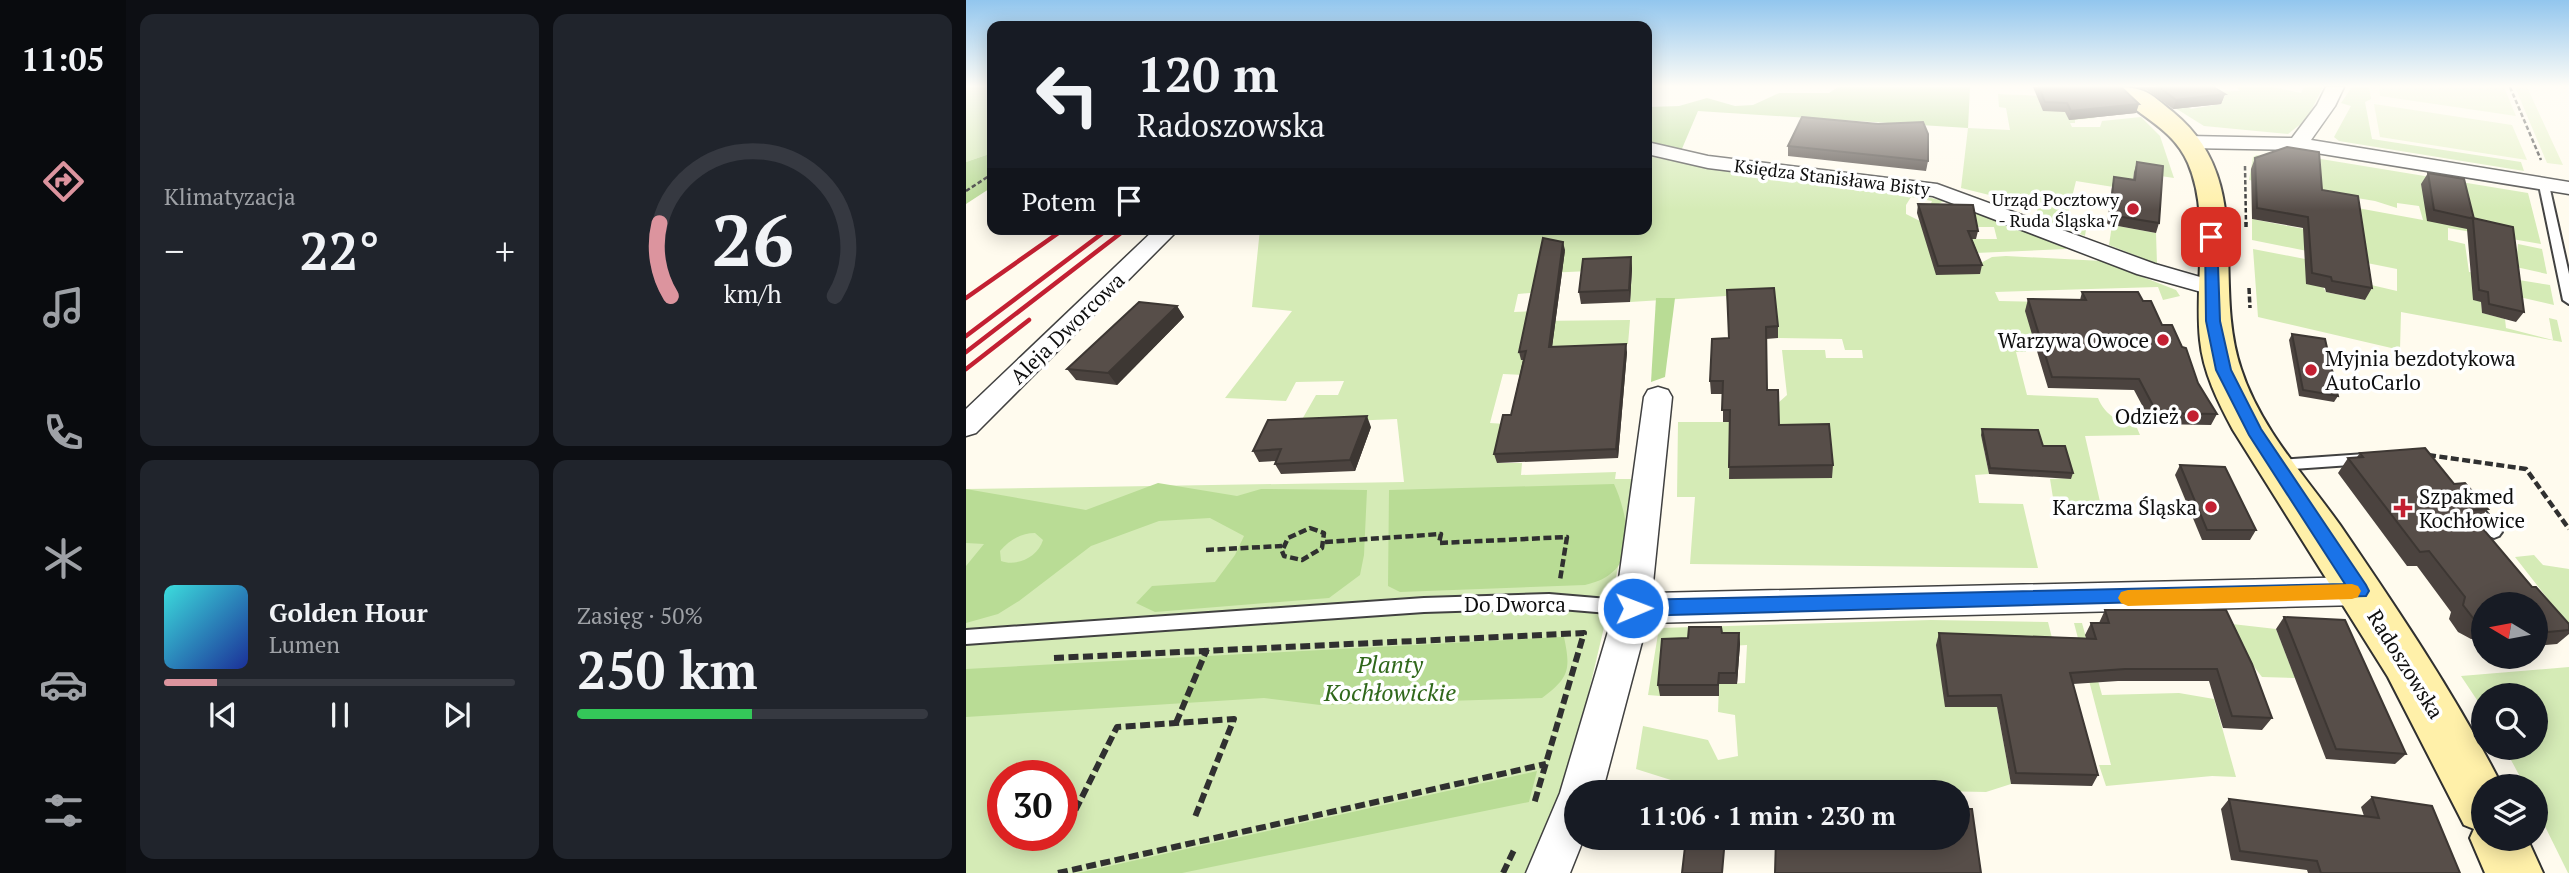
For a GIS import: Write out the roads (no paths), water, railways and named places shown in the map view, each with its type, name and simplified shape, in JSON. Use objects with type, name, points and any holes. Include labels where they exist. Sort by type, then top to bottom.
[{"type":"street","name":"Radoszowska","points":[[2174,128],[2189,142],[2206,176],[2230,282],[2213,321],[2223,370],[2236,399],[2276,465],[2417,678],[2471,781]]},
{"type":"street","points":[[2298,144],[2310,128]]},
{"type":"street","points":[[2189,142],[2298,144],[2569,188]]},
{"type":"street","name":"Księdza Stanisława Bisty","points":[[1652,149],[1708,162],[1937,190],[2146,269],[2230,282]]},
{"type":"street","name":"Aleja Dworcowa","points":[[966,426],[1162,235]]},
{"type":"street","points":[[1585,780],[1633,608],[1658,397]]},
{"type":"street","name":"Do Dworca","points":[[1633,608],[2360,591]]},
{"type":"street","points":[[1548,873],[1564,835]]},
{"type":"street","points":[[2504,851],[2514,873]]},
{"type":"lane","points":[[2544,184],[2569,300]]},
{"type":"lane","points":[[2428,455],[2494,532]]},
{"type":"lane","points":[[2276,465],[2375,458]]},
{"type":"lane","name":"Do Dworca","points":[[966,637],[1424,605],[1556,601],[1633,608]]},
{"type":"railway","points":[[966,298],[1055,235]]},
{"type":"railway","points":[[966,336],[1100,235]]},
{"type":"railway","points":[[966,352],[1118,235]]},
{"type":"railway","points":[[966,369],[1029,320]]},
{"type":"place","name":"Urząd Pocztowy - Ruda Śląska 7","points":[[2133,209]]},
{"type":"place","name":"Warzywa Owoce","points":[[2163,340]]},
{"type":"place","name":"Myjnia bezdotykowa AutoCarlo","points":[[2311,370]]},
{"type":"place","name":"Odzież","points":[[2193,416]]},
{"type":"place","name":"Karczma Śląska","points":[[2211,507]]},
{"type":"place","name":"Szpakmed Kochłowice","points":[[2403,508]]},
{"type":"park label","name":"Planty Kochłowickie","points":[[1390,678]]}]
